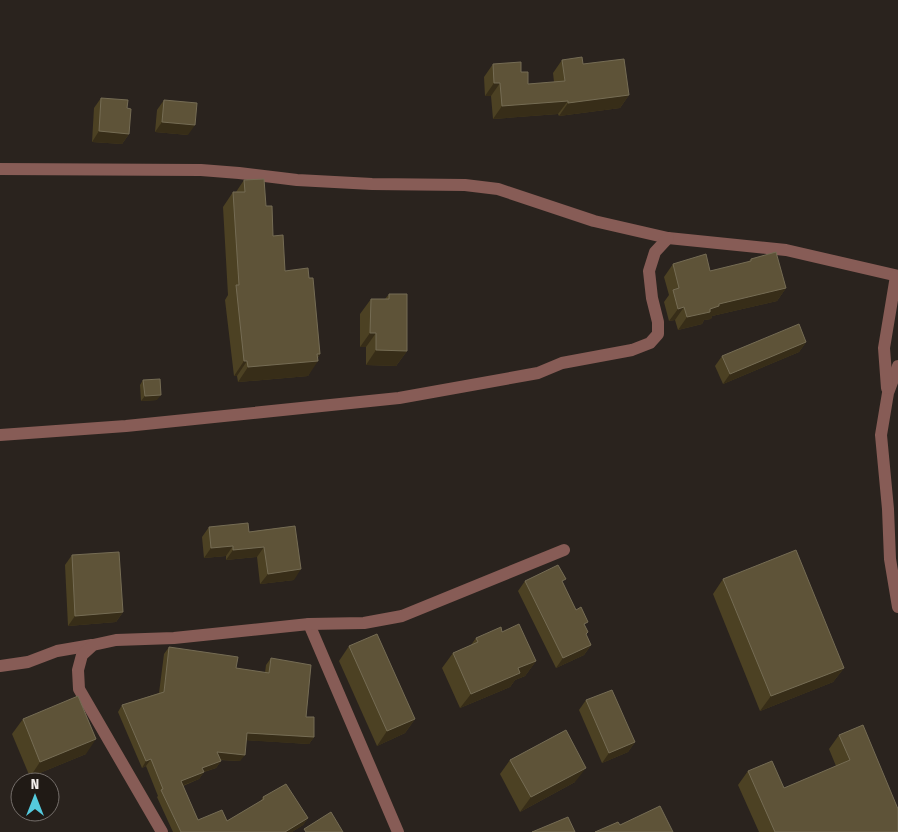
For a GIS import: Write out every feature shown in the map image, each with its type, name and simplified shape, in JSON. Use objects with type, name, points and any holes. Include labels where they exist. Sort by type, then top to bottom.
[{"type":"street","points":[[0,169],[201,170],[296,180],[372,184],[466,185],[498,189],[594,221],[668,238],[786,250],[897,276],[884,348],[888,393]]},
{"type":"street","points":[[0,434],[126,426],[399,398],[538,373],[562,363],[632,350],[650,343],[658,334],[658,322],[652,298],[649,271],[655,252],[668,238]]},
{"type":"street","points":[[898,366],[888,393],[880,435],[888,509],[890,559],[898,607]]},
{"type":"street","points":[[0,666],[28,662],[57,651],[116,640],[174,638],[309,624],[364,623],[402,616],[564,550]]},
{"type":"street","points":[[309,624],[398,832]]},
{"type":"street","points":[[93,644],[82,655],[78,670],[78,689],[162,832]]},
{"type":"building","points":[[582,57],[583,64],[624,59],[629,95],[568,103],[568,101],[502,106],[500,83],[494,83],[493,64],[521,62],[521,72],[528,72],[528,84],[565,81],[562,60]]},
{"type":"building","points":[[101,98],[128,100],[127,108],[131,109],[129,134],[99,131]]},
{"type":"building","points":[[164,100],[197,103],[195,125],[162,122]]},
{"type":"building","points":[[264,179],[266,206],[272,206],[273,236],[283,235],[285,271],[308,268],[309,278],[313,278],[320,354],[317,354],[318,361],[248,367],[247,361],[244,361],[236,285],[239,285],[233,192],[245,192],[244,180]]},
{"type":"building","points":[[776,252],[786,288],[719,304],[719,306],[710,309],[710,312],[687,317],[684,307],[678,309],[673,290],[679,288],[673,264],[706,254],[710,271],[751,261],[751,259]]},
{"type":"building","points":[[389,294],[407,294],[407,351],[376,350],[376,333],[370,333],[371,299],[389,299]]},
{"type":"building","points":[[799,324],[806,342],[730,374],[722,356]]},
{"type":"building","points":[[160,379],[161,395],[145,396],[143,380]]},
{"type":"building","points":[[248,523],[249,532],[295,526],[301,569],[268,574],[264,547],[233,550],[233,546],[211,548],[209,527]]},
{"type":"building","points":[[796,550],[844,668],[771,696],[723,579]]},
{"type":"building","points":[[119,552],[123,612],[75,616],[72,555]]},
{"type":"building","points":[[558,565],[566,579],[562,581],[576,610],[581,607],[588,622],[584,624],[591,645],[563,658],[525,581]]},
{"type":"building","points":[[519,624],[536,661],[518,668],[520,673],[471,694],[453,653],[478,642],[476,638],[501,627],[502,632]]},
{"type":"building","points":[[377,634],[415,719],[387,731],[349,646]]},
{"type":"building","points":[[169,647],[238,657],[236,668],[269,673],[271,658],[311,665],[306,717],[314,717],[314,737],[247,733],[245,755],[217,752],[221,761],[202,768],[204,772],[181,781],[198,820],[222,810],[227,821],[286,784],[308,818],[285,832],[181,832],[161,790],[163,789],[151,759],[146,761],[122,705],[164,692]]},
{"type":"building","points":[[612,690],[635,742],[609,753],[586,700]]},
{"type":"building","points":[[78,696],[96,739],[40,762],[23,719]]},
{"type":"building","points":[[863,725],[898,809],[898,832],[775,832],[748,771],[772,761],[784,788],[850,760],[839,735]]},
{"type":"building","points":[[566,730],[586,768],[531,797],[510,760]]},
{"type":"building","points":[[660,806],[673,832],[595,832],[618,822],[620,825]]},
{"type":"building","points":[[331,812],[343,832],[306,832],[304,829]]},
{"type":"building","points":[[568,817],[575,832],[532,832]]}]
